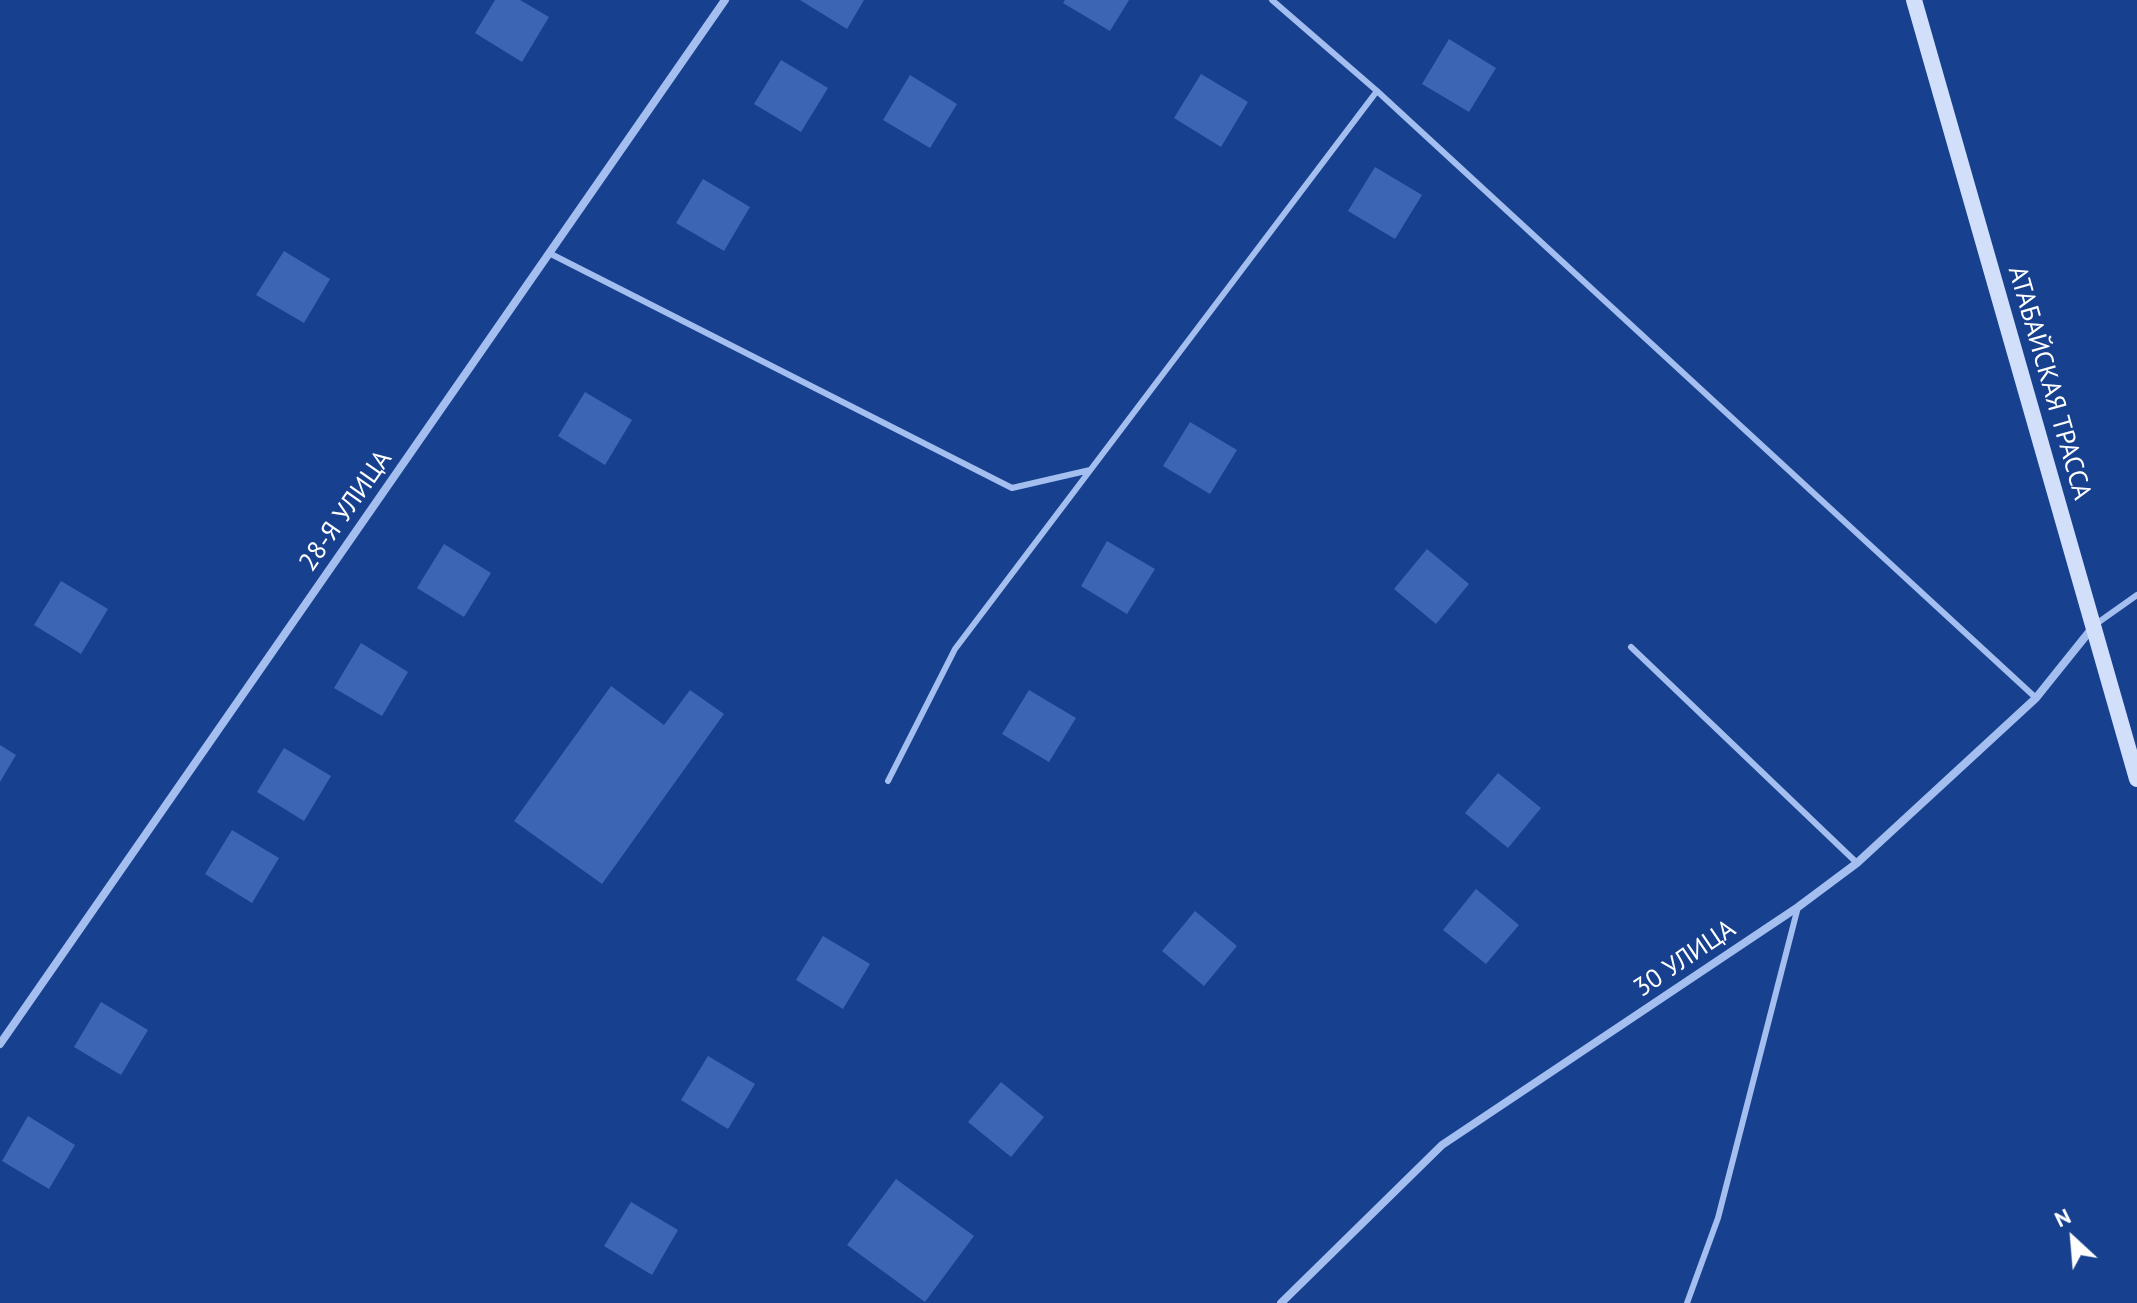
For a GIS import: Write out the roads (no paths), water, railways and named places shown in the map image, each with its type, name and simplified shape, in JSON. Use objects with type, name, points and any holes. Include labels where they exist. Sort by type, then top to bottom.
[{"type":"main road","name":"АТАБАЙСКАЯ ТРАССА","points":[[1914,0],[2137,779]]},
{"type":"street","name":"28-Я УЛИЦА","points":[[0,1044],[721,1]]},
{"type":"street","name":"30 УЛИЦА","points":[[1281,1303],[1442,1145],[1798,907],[1857,863],[2036,698],[2093,626]]},
{"type":"lane","points":[[1272,0],[1377,91],[2036,698]]},
{"type":"lane","points":[[888,781],[955,649],[1377,91]]},
{"type":"lane","points":[[549,253],[1012,488],[1090,470]]},
{"type":"lane","points":[[2093,626],[2137,595]]},
{"type":"lane","points":[[1631,647],[1857,863]]},
{"type":"lane","points":[[1687,1303],[1718,1218],[1798,907]]}]
